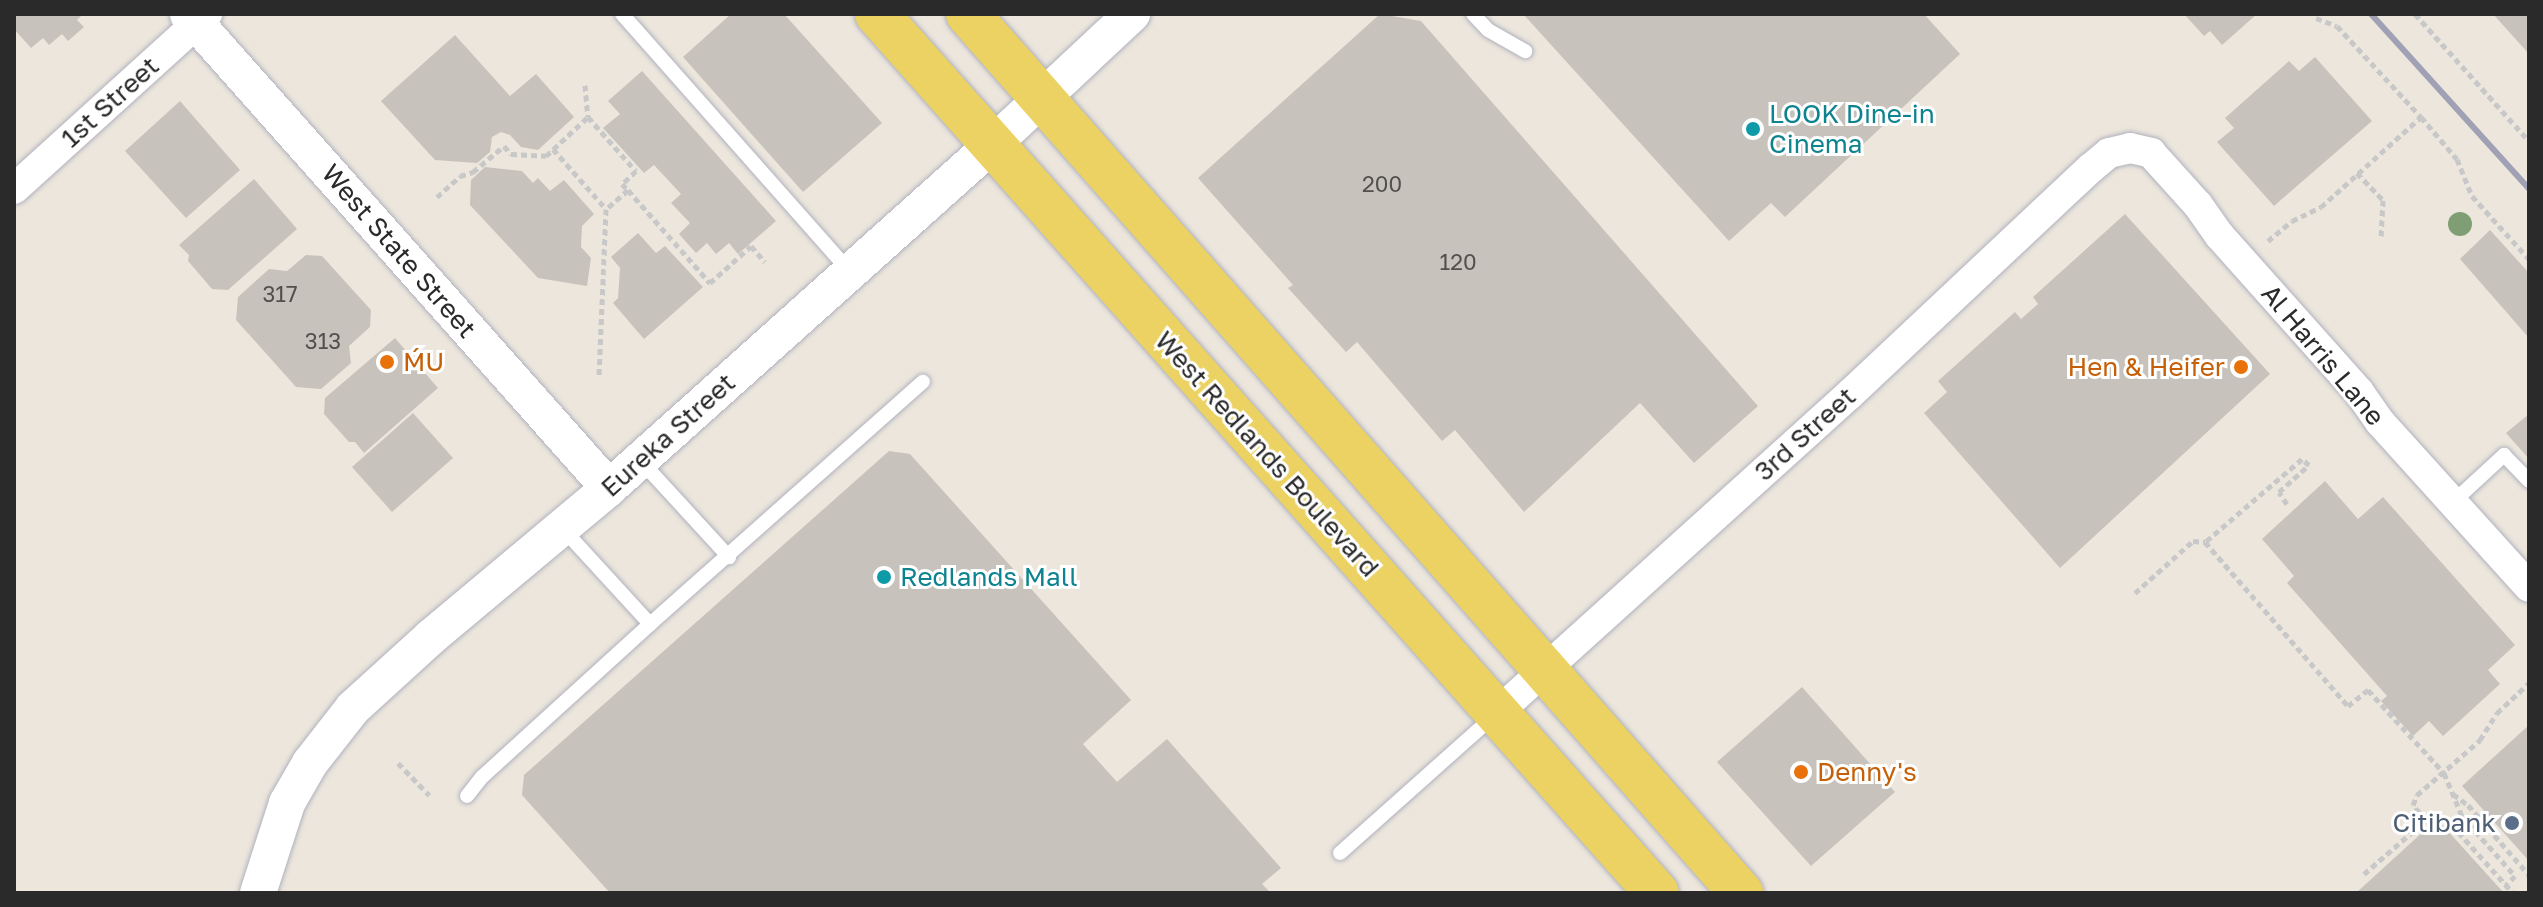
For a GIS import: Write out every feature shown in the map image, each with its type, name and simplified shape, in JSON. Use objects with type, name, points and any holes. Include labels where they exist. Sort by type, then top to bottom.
[{"type":"main road","name":"West Redlands Boulevard","points":[[877,14],[1657,893]]},
{"type":"main road","points":[[968,14],[1741,893]]},
{"type":"street","name":"Eureka Street","points":[[258,893],[287,803],[310,763],[353,708],[431,637],[609,488],[992,145],[1132,14]]},
{"type":"street","name":"1st Street","points":[[14,189],[197,17]]},
{"type":"street","name":"West State Street","points":[[197,17],[609,488]]},
{"type":"street","name":"Al Harris Lane","points":[[2109,153],[2135,148],[2151,153],[2452,503],[2529,587]]},
{"type":"street","name":"3rd Street","points":[[1498,712],[2109,153]]},
{"type":"lane","points":[[622,14],[849,271]]},
{"type":"lane","points":[[1473,14],[1488,30],[1525,51]]},
{"type":"lane","points":[[467,796],[482,777],[650,624],[923,382]]},
{"type":"lane","points":[[2452,503],[2504,455],[2529,481]]},
{"type":"lane","points":[[640,460],[729,557]]},
{"type":"lane","points":[[563,528],[650,624]]},
{"type":"lane","points":[[1340,853],[1498,712]]},
{"type":"path","points":[[2415,14],[2529,141]]},
{"type":"path","points":[[2316,18],[2337,26],[2421,117],[2457,159],[2472,196],[2529,259]]},
{"type":"path","points":[[585,85],[588,117],[636,171],[622,184],[710,283],[751,246],[765,262]]},
{"type":"path","points":[[437,197],[504,146],[511,154],[546,156],[588,117]]},
{"type":"path","points":[[2268,241],[2292,221],[2321,207],[2421,117]]},
{"type":"path","points":[[553,149],[606,209],[599,377]]},
{"type":"path","points":[[2357,172],[2383,200],[2381,237]]},
{"type":"path","points":[[606,209],[628,190]]},
{"type":"path","points":[[2523,253],[2529,248]]},
{"type":"path","points":[[2205,542],[2302,459],[2309,465],[2279,492],[2287,504]]},
{"type":"path","points":[[2135,593],[2193,541],[2205,542],[2348,706],[2368,690],[2444,773],[2462,816],[2515,876],[2506,885]]},
{"type":"path","points":[[2426,820],[2413,805],[2417,795],[2480,740],[2497,713],[2529,683]]},
{"type":"path","points":[[398,763],[429,795]]},
{"type":"path","points":[[2453,794],[2468,805],[2529,875]]},
{"type":"path","points":[[2364,874],[2426,820],[2445,817],[2513,893]]},
{"type":"building","points":[[14,14],[83,14],[77,20],[84,27],[68,41],[62,34],[49,45],[43,38],[31,48],[14,29]]},
{"type":"building","points":[[731,14],[784,14],[882,123],[803,192],[683,57]]},
{"type":"building","points":[[1380,14],[1421,21],[1758,406],[1694,463],[1640,403],[1524,512],[1455,430],[1442,441],[1357,342],[1346,352],[1288,288],[1293,285],[1198,178]]},
{"type":"building","name":"LOOK Dine-in Cinema","points":[[1523,14],[1924,14],[1960,54],[1785,217],[1771,203],[1729,241]]},
{"type":"building","points":[[2184,14],[2257,14],[2222,45],[2210,31],[2204,36]]},
{"type":"building","points":[[2493,14],[2529,14],[2529,54]]},
{"type":"building","points":[[455,35],[510,96],[536,74],[574,117],[538,150],[521,147],[510,135],[501,132],[492,137],[490,152],[477,163],[435,160],[381,101]]},
{"type":"building","points":[[2315,57],[2372,121],[2274,206],[2217,142],[2234,128],[2225,118],[2289,61],[2299,71]]},
{"type":"building","points":[[642,71],[776,221],[738,254],[729,243],[716,254],[707,243],[696,253],[679,234],[690,223],[671,203],[681,194],[654,165],[644,173],[603,128],[620,114],[608,101]]},
{"type":"building","points":[[180,101],[240,170],[186,218],[125,151]]},
{"type":"building","points":[[485,167],[522,171],[533,183],[538,178],[550,191],[564,180],[594,214],[582,226],[581,247],[591,258],[587,286],[538,278],[470,205],[471,180]]},
{"type":"building","points":[[254,179],[297,229],[228,290],[212,289],[188,261],[189,255],[179,245]]},
{"type":"building","points":[[2125,214],[2270,374],[2060,568],[1924,413],[1947,392],[1938,381],[2015,312],[2021,319],[2038,304],[2033,297]]},
{"type":"building","points":[[2490,230],[2529,273],[2529,338],[2460,259]]},
{"type":"building","points":[[638,233],[656,253],[665,246],[703,287],[644,339],[613,303],[618,298],[620,268],[611,257]]},
{"type":"building","points":[[306,255],[322,256],[371,310],[370,327],[349,346],[351,363],[321,389],[296,387],[236,320],[238,297],[269,269],[287,271]]},
{"type":"building","points":[[395,338],[438,388],[364,453],[355,442],[349,442],[324,414],[325,398]]},
{"type":"building","points":[[413,413],[453,458],[392,512],[352,467]]},
{"type":"building","points":[[2529,414],[2529,459],[2506,433]]},
{"type":"building","name":"Redlands Mall","points":[[889,451],[910,454],[1131,700],[1083,744],[1117,782],[1167,739],[1281,868],[1262,884],[1271,893],[610,893],[522,795],[524,775]]},
{"type":"building","points":[[2325,481],[2358,519],[2383,497],[2515,645],[2488,670],[2500,684],[2443,736],[2429,721],[2413,736],[2381,701],[2387,696],[2287,583],[2294,576],[2262,539]]},
{"type":"building","points":[[1802,687],[1895,792],[1811,866],[1717,762]]},
{"type":"building","name":"Citibank","points":[[2529,725],[2529,861],[2462,786]]},
{"type":"building","points":[[2437,819],[2504,893],[2356,893]]},
{"type":"railway","points":[[2371,14],[2529,189]]},
{"type":"place","name":"LOOK Dine-in Cinema","points":[[1753,129]]},
{"type":"place","name":"ḾU","points":[[387,362]]},
{"type":"place","name":"Hen & Heifer","points":[[2241,367]]},
{"type":"place","name":"Redlands Mall","points":[[884,577]]},
{"type":"place","name":"Denny's","points":[[1801,772]]},
{"type":"place","name":"Citibank","points":[[2512,823]]}]
